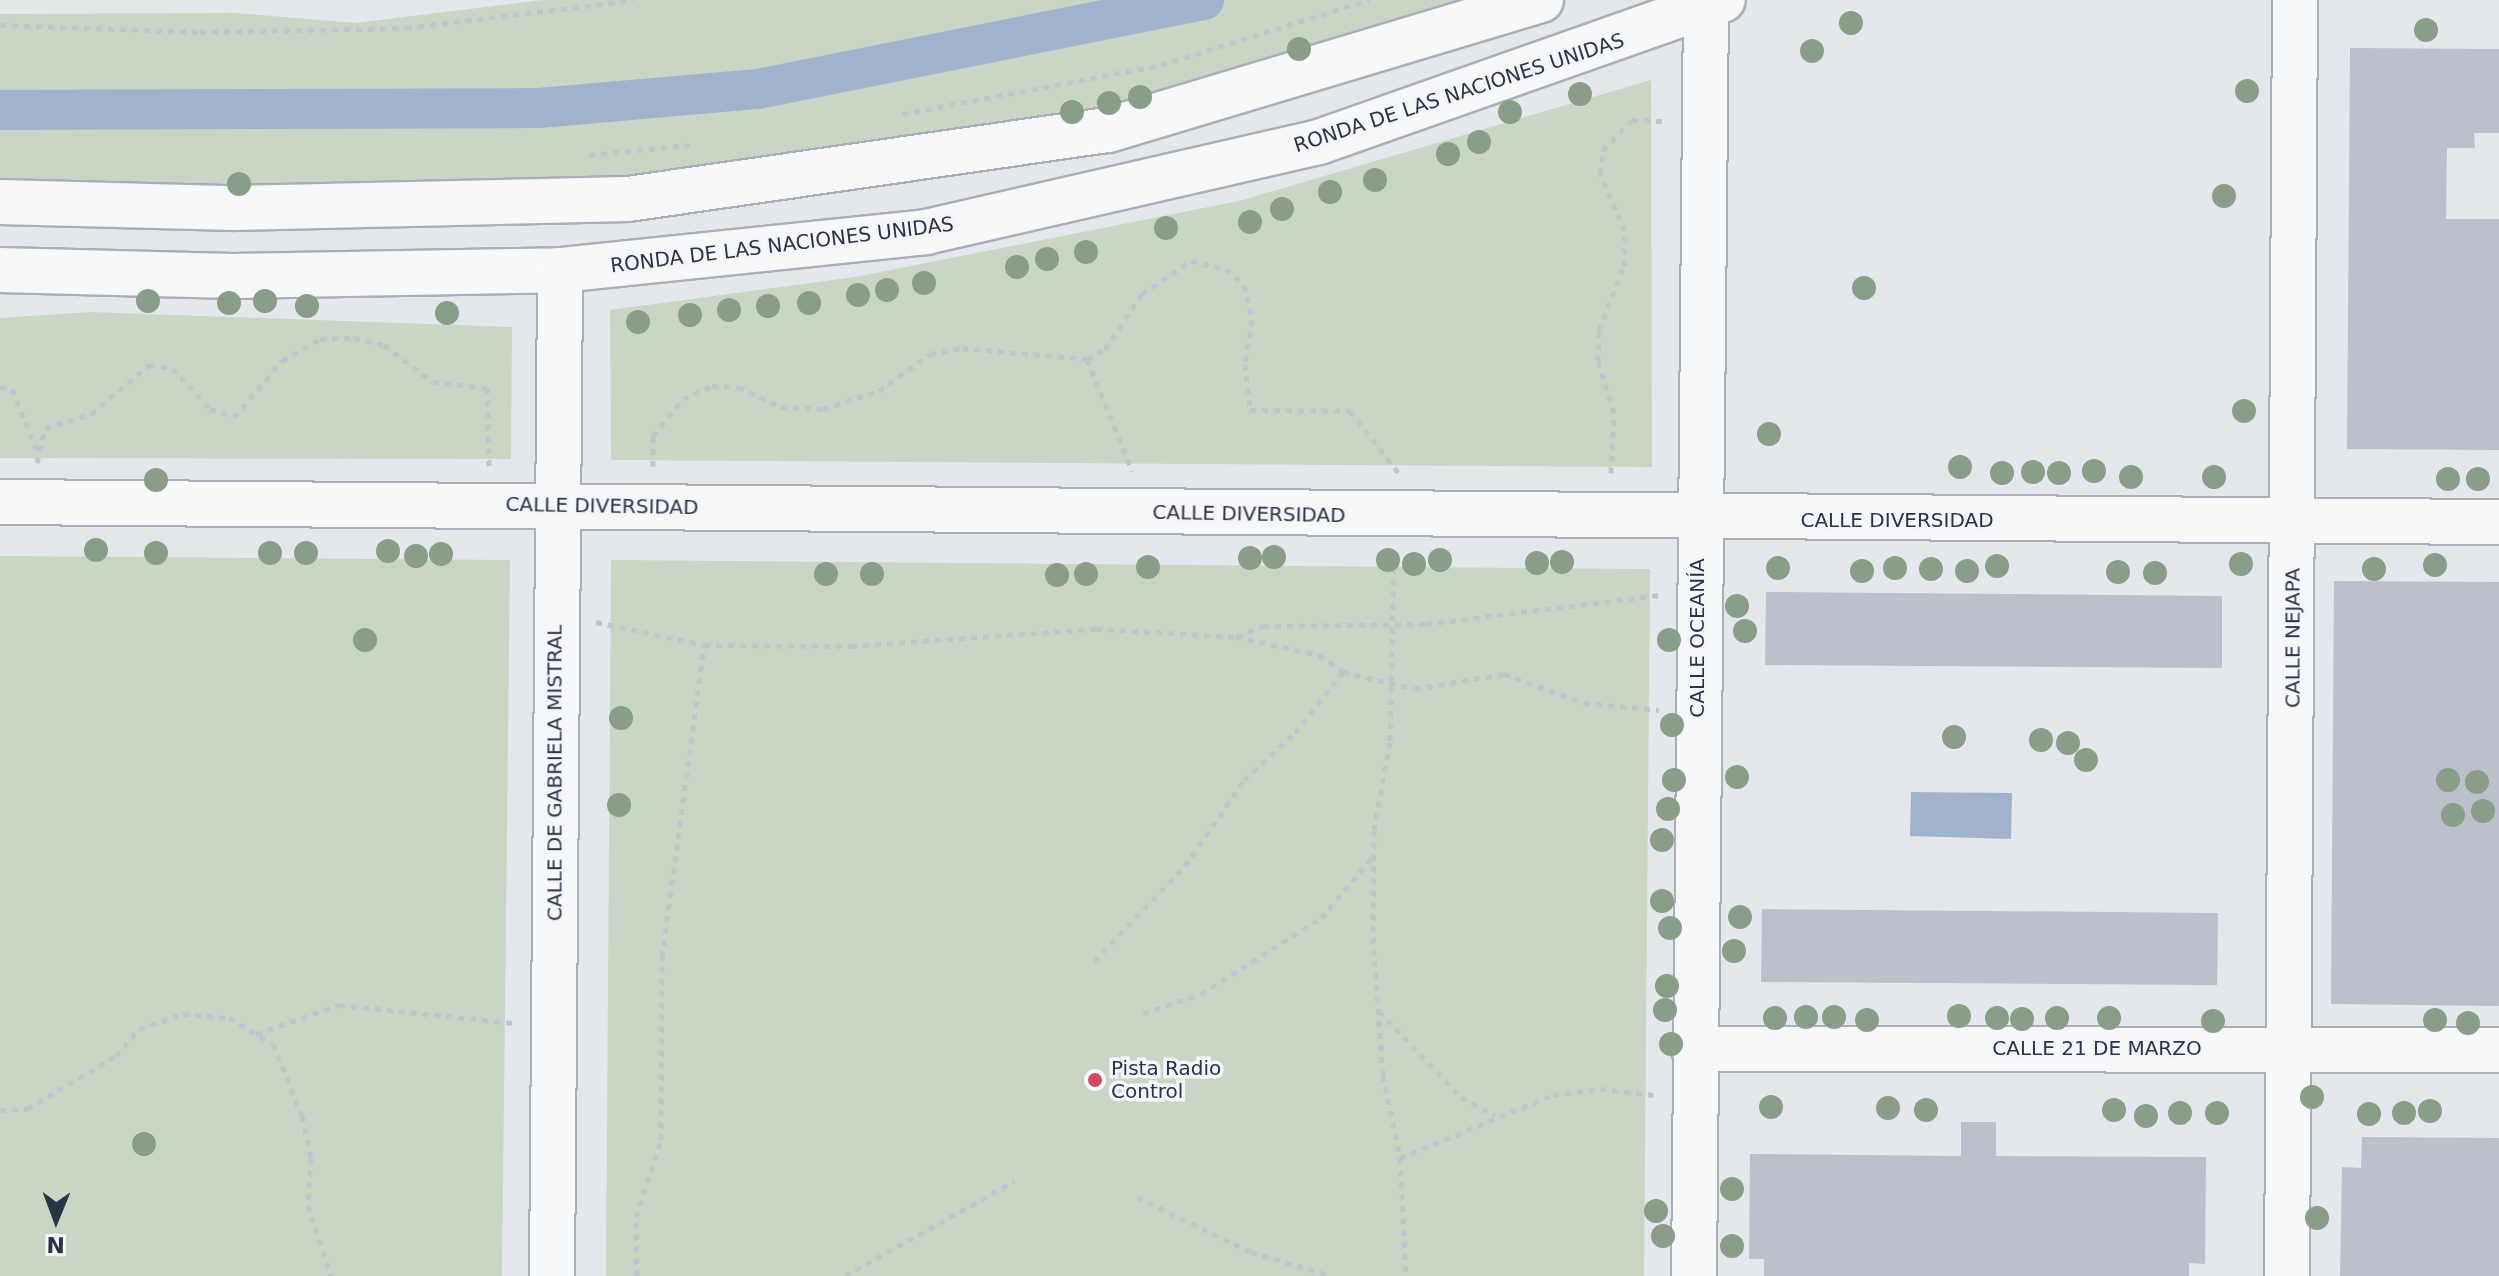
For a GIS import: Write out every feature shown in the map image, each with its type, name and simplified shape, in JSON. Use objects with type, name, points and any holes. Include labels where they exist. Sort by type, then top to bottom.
[{"type":"street","points":[[0,202],[234,208],[628,199],[1108,130],[1541,0]]},
{"type":"street","name":"CALLE NEJAPA","points":[[2287,1276],[2295,0]]},
{"type":"street","name":"RONDA DE LAS NACIONES UNIDAS","points":[[0,270],[232,276],[560,270],[926,232],[1319,142],[1711,3]]},
{"type":"street","name":"CALLE OCEANÍA","points":[[1694,1276],[1697,519],[1711,3]]},
{"type":"street","name":"CALLE DE GABRIELA MISTRAL","points":[[552,1276],[560,270]]},
{"type":"street","name":"CALLE DIVERSIDAD","points":[[0,502],[558,505],[1697,519],[2499,522]]},
{"type":"street","name":"CALLE 21 DE MARZO","points":[[1694,1049],[2290,1047],[2499,1050]]},
{"type":"path","points":[[0,25],[200,32],[406,28],[633,0]]},
{"type":"path","points":[[896,116],[1161,65],[1369,0]]},
{"type":"path","points":[[1611,474],[1614,413],[1598,361],[1599,330],[1624,266],[1625,231],[1600,174],[1603,150],[1632,120],[1670,121]]},
{"type":"path","points":[[574,157],[696,144]]},
{"type":"path","points":[[653,474],[653,436],[683,399],[712,386],[738,387],[781,407],[823,409],[879,391],[930,354],[962,348],[1087,359],[1105,349],[1168,271],[1191,261],[1226,269],[1244,285],[1252,320],[1245,364],[1250,410],[1350,411],[1398,472]]},
{"type":"path","points":[[37,471],[37,452],[45,428],[91,414],[149,365],[172,368],[210,409],[234,417],[282,361],[320,339],[354,338],[384,345],[433,382],[487,388],[489,475]]},
{"type":"path","points":[[1087,359],[1133,474]]},
{"type":"path","points":[[0,387],[12,389],[37,452]]},
{"type":"path","points":[[1394,554],[1390,624],[1393,684],[1374,856],[1379,1011],[1400,1158],[1406,1276]]},
{"type":"path","points":[[1236,637],[1263,626],[1390,624],[1660,595]]},
{"type":"path","points":[[591,621],[704,645],[851,646],[1096,629],[1236,637],[1319,655],[1343,672],[1415,689],[1504,674],[1584,703],[1659,710]]},
{"type":"path","points":[[637,1276],[636,1217],[661,1140],[662,957],[704,645]]},
{"type":"path","points":[[1094,961],[1185,866],[1244,780],[1295,733],[1343,672]]},
{"type":"path","points":[[1143,1013],[1201,994],[1321,918],[1374,856]]},
{"type":"path","points":[[256,1034],[339,1005],[519,1024]]},
{"type":"path","points":[[1379,1011],[1461,1097],[1496,1116]]},
{"type":"path","points":[[0,1110],[27,1109],[116,1056],[139,1029],[183,1014],[229,1018],[273,1044],[302,1116],[311,1158],[308,1205],[331,1276]]},
{"type":"path","points":[[1400,1158],[1553,1095],[1600,1089],[1655,1095]]},
{"type":"path","points":[[845,1276],[1014,1181]]},
{"type":"path","points":[[1137,1197],[1251,1252],[1331,1276]]},
{"type":"green space","points":[[542,0],[1475,0],[1207,83],[1031,121],[581,184],[348,190],[0,183],[0,14],[236,13],[355,23]]},
{"type":"green space","points":[[1651,80],[1652,467],[611,460],[610,310],[855,277],[1239,201]]},
{"type":"green space","points":[[91,312],[512,327],[511,459],[0,458],[0,318]]},
{"type":"green space","points":[[0,556],[510,560],[502,1276],[0,1276]]},
{"type":"green space","points":[[611,560],[1650,569],[1644,1276],[606,1276]]},
{"type":"water","points":[[1911,792],[2012,793],[2011,839],[1910,836]]},
{"type":"building","points":[[2350,48],[2499,49],[2499,133],[2474,133],[2475,148],[2447,148],[2446,219],[2499,219],[2499,450],[2347,449]]},
{"type":"building","points":[[2334,581],[2499,582],[2499,1006],[2331,1004]]},
{"type":"building","points":[[1766,592],[2222,596],[2222,668],[1765,665]]},
{"type":"building","points":[[1762,909],[2218,913],[2217,985],[1761,982]]},
{"type":"building","points":[[1961,1122],[1996,1122],[1996,1156],[2206,1157],[2205,1264],[2189,1263],[2189,1276],[1764,1276],[1764,1259],[1749,1259],[1750,1154],[1961,1156]]},
{"type":"building","points":[[2362,1137],[2499,1138],[2499,1276],[2340,1276],[2342,1167],[2361,1168]]},
{"type":"waterway","points":[[0,110],[539,108],[758,89],[1204,0]]},
{"type":"place","name":"Pista Radio Control","points":[[1095,1080]]}]
